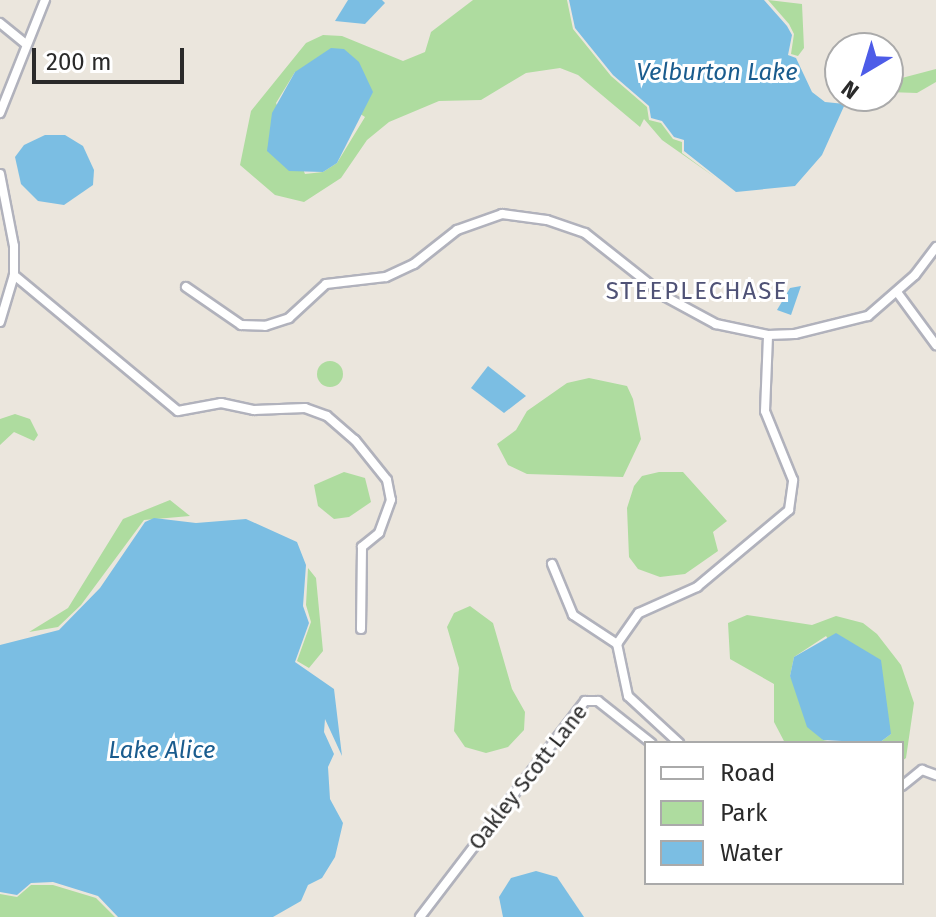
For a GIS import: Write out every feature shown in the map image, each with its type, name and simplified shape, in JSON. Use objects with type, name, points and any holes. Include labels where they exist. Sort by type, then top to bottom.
[{"type":"street","points":[[0,113],[45,0]]},
{"type":"street","points":[[0,23],[26,44]]},
{"type":"street","points":[[0,174],[14,245],[14,275],[0,322]]},
{"type":"street","points":[[186,287],[241,325],[265,326],[289,318],[326,284],[386,277],[414,264],[457,230],[502,214],[547,220],[585,233],[687,311],[716,324],[768,335],[827,330],[868,316],[897,292],[936,247]]},
{"type":"street","points":[[14,275],[178,411],[221,403],[254,410],[305,408],[327,416],[355,440],[387,480],[391,500],[379,533],[362,547],[361,629]]},
{"type":"street","points":[[897,292],[936,345]]},
{"type":"street","points":[[617,644],[639,613],[697,587],[789,510],[793,480],[765,411],[768,335]]},
{"type":"street","points":[[552,564],[573,615],[617,644],[628,696],[677,741]]},
{"type":"street","name":"Oakley Scott Lane","points":[[420,917],[585,701],[598,701],[648,741]]},
{"type":"street","points":[[904,784],[922,770],[936,775]]},
{"type":"green space","points":[[473,0],[567,0],[573,29],[611,76],[647,107],[649,120],[661,123],[673,139],[682,142],[682,153],[716,178],[662,140],[644,119],[640,127],[578,75],[560,68],[526,73],[481,100],[439,101],[389,122],[367,140],[341,178],[304,202],[275,195],[240,165],[251,111],[306,43],[323,35],[342,36],[403,61],[425,52],[431,32]],"holes":[[[295,72],[365,117],[337,163],[323,172],[305,174],[276,103]]]},
{"type":"green space","points":[[768,0],[802,4],[804,48],[798,56],[791,54],[794,34],[789,24]]},
{"type":"green space","points":[[936,69],[936,82],[917,93],[904,93],[904,77]]},
{"type":"green space","points":[[330,361],[339,365],[343,374],[339,383],[330,387],[321,383],[317,374],[321,365]]},
{"type":"green space","points":[[589,378],[627,386],[633,399],[641,439],[623,477],[527,474],[508,465],[497,444],[516,430],[527,411],[567,383]]},
{"type":"green space","points":[[15,414],[30,419],[38,435],[34,441],[14,432],[0,445],[0,419]]},
{"type":"green space","points":[[344,472],[365,478],[371,502],[349,517],[334,519],[318,506],[314,485]]},
{"type":"green space","points":[[683,472],[727,521],[713,532],[718,551],[685,574],[660,577],[638,569],[629,557],[627,508],[634,486],[642,476]]},
{"type":"green space","points":[[170,500],[190,516],[144,520],[81,605],[58,627],[29,632],[68,608],[123,519]]},
{"type":"green space","points":[[308,568],[316,578],[323,651],[309,668],[297,661],[311,622],[306,605]]},
{"type":"green space","points":[[470,606],[493,623],[512,689],[525,712],[524,730],[508,747],[486,753],[465,747],[454,731],[459,668],[447,627],[454,613]]},
{"type":"green space","points":[[747,615],[812,625],[836,616],[863,623],[877,634],[901,665],[914,703],[906,758],[904,760],[904,741],[882,741],[891,734],[826,636],[794,657],[790,676],[823,740],[828,741],[784,741],[774,722],[774,684],[730,659],[728,623]]},
{"type":"green space","points":[[31,885],[53,885],[96,898],[115,917],[0,917],[0,894],[17,897]]},
{"type":"water","points":[[348,0],[382,0],[385,3],[365,24],[335,21]]},
{"type":"water","name":"Velburton Lake","points":[[569,0],[764,0],[792,35],[788,55],[796,58],[812,92],[824,101],[824,112],[841,112],[822,155],[795,186],[736,192],[684,151],[684,140],[674,137],[662,121],[651,118],[649,106],[613,75],[575,28]]},
{"type":"water","points":[[331,48],[344,49],[359,62],[373,92],[337,163],[323,172],[289,171],[267,151],[272,113],[295,72]]},
{"type":"water","points":[[45,135],[65,135],[83,146],[94,170],[93,185],[64,205],[38,201],[21,184],[15,157],[24,145]]},
{"type":"water","points":[[801,286],[791,315],[777,310],[790,288]]},
{"type":"water","points":[[488,366],[526,396],[504,413],[471,388]]},
{"type":"water","name":"Lake Alice","points":[[154,518],[196,523],[246,519],[297,542],[306,565],[303,606],[309,623],[295,662],[334,689],[342,756],[325,719],[324,732],[334,754],[328,767],[330,799],[343,823],[335,857],[322,878],[308,885],[301,901],[273,917],[118,917],[98,896],[53,882],[31,883],[17,895],[0,892],[0,645],[59,630],[100,588],[145,522]]},
{"type":"water","points":[[836,633],[881,660],[891,734],[882,741],[823,740],[807,727],[790,676],[794,657]]},
{"type":"water","points":[[536,871],[557,877],[584,917],[503,917],[499,897],[511,878]]},
{"type":"district","name":"STEEPLECHASE","points":[[697,292]]}]
